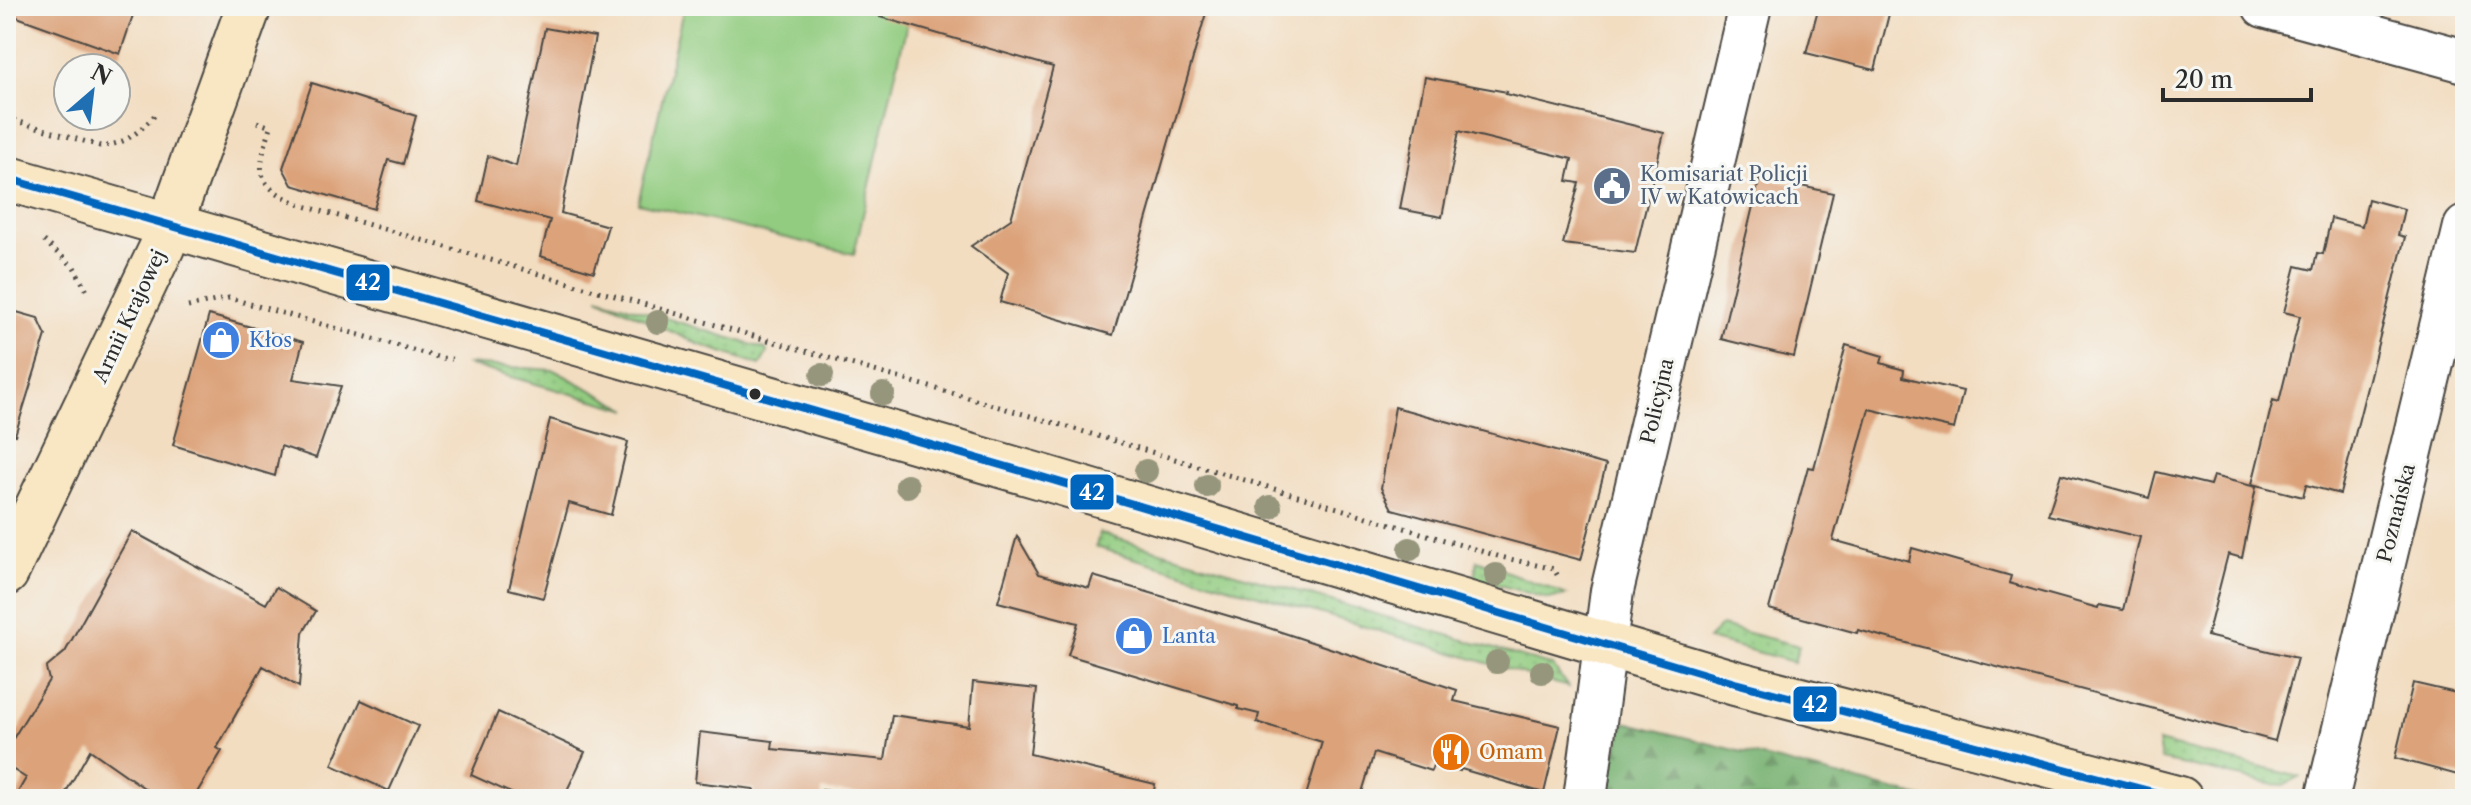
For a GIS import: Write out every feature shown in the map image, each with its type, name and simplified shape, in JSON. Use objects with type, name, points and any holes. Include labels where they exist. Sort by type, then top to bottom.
[{"type":"street","name":"Armii Krajowej","points":[[6,573],[170,225],[249,6]]},
{"type":"street","name":"Policyjna","points":[[1585,799],[1612,591],[1750,6]]},
{"type":"street","points":[[2264,6],[2465,61]]},
{"type":"street","points":[[6,178],[430,298],[1735,683],[2180,799]]},
{"type":"street","name":"Poznańska","points":[[2327,799],[2465,227]]},
{"type":"path","points":[[6,121],[13,120],[100,146],[110,146],[130,138],[157,113],[162,103]]},
{"type":"path","points":[[251,120],[271,127],[260,159],[260,170],[265,181],[275,193],[304,207],[1058,424],[1501,557],[1554,569]]},
{"type":"path","points":[[34,234],[74,267],[87,293],[99,299]]},
{"type":"path","points":[[176,313],[195,304],[229,298],[441,358]]},
{"type":"green space","points":[[684,6],[911,6],[854,254],[638,203]]},
{"type":"green space","points":[[598,297],[766,349],[767,353],[760,365],[698,344]]},
{"type":"green space","points":[[465,364],[554,370],[629,410]]},
{"type":"green space","points":[[1099,533],[1553,666],[1568,687],[1096,547]]},
{"type":"green space","points":[[1477,560],[1567,595],[1549,599],[1474,578]]},
{"type":"green space","points":[[1721,626],[1799,646],[1794,662],[1708,639]]},
{"type":"green space","points":[[1625,722],[1928,799],[1601,799]]},
{"type":"green space","points":[[2158,742],[2300,777],[2285,785],[2270,784],[2161,760]]},
{"type":"building","points":[[6,6],[136,6],[121,52],[6,13]]},
{"type":"building","points":[[882,6],[1208,6],[1113,335],[1000,302],[1008,273],[971,246],[1011,219],[1053,67],[880,17]]},
{"type":"building","points":[[1819,6],[1891,6],[1875,70],[1806,53]]},
{"type":"building","points":[[545,28],[595,37],[561,213],[608,226],[594,272],[540,256],[550,220],[478,201],[488,156],[516,166]]},
{"type":"building","points":[[1425,77],[1507,92],[1664,133],[1635,253],[1563,244],[1579,183],[1567,181],[1572,159],[1459,131],[1442,217],[1400,209]]},
{"type":"building","points":[[312,83],[416,116],[403,164],[388,160],[374,209],[292,185],[283,168]]},
{"type":"building","points":[[1760,177],[1833,193],[1794,357],[1721,339]]},
{"type":"building","points":[[2368,199],[2404,209],[2398,235],[2405,237],[2340,494],[2306,485],[2303,497],[2252,484],[2273,400],[2279,402],[2300,316],[2284,312],[2296,266],[2313,270],[2317,253],[2323,254],[2331,218],[2362,226]]},
{"type":"building","points":[[6,309],[38,318],[46,335],[15,435],[6,433]]},
{"type":"building","points":[[209,315],[303,342],[293,379],[341,386],[316,458],[281,446],[275,476],[173,445]]},
{"type":"building","points":[[1846,345],[1883,356],[1881,363],[1904,370],[1903,377],[1963,391],[1954,429],[1869,409],[1833,540],[1909,561],[1912,548],[2011,576],[2009,583],[2098,608],[2099,605],[2123,610],[2140,537],[2048,515],[2061,474],[2149,498],[2156,472],[2210,485],[2213,476],[2256,487],[2242,558],[2228,554],[2207,636],[2297,658],[2275,741],[1769,609],[1808,467],[1814,468]]},
{"type":"building","points":[[1395,407],[1606,465],[1581,560],[1392,509],[1381,488]]},
{"type":"building","points":[[550,419],[628,442],[611,515],[569,503],[543,598],[509,589]]},
{"type":"building","points":[[132,531],[266,604],[276,587],[316,611],[303,633],[299,687],[263,666],[217,748],[222,751],[193,799],[160,799],[90,750],[62,799],[14,799],[26,778],[6,765],[6,750],[49,680],[46,668],[65,652]]},
{"type":"building","points":[[1017,536],[1039,574],[1089,588],[1093,576],[1263,626],[1457,690],[1454,701],[1560,726],[1544,793],[1434,763],[1431,771],[1374,753],[1360,799],[1305,799],[1322,742],[1257,722],[1259,714],[1238,709],[1238,706],[1068,655],[1078,623],[998,602]]},
{"type":"building","points":[[973,682],[1037,689],[1030,754],[1155,784],[1153,799],[899,799],[822,790],[821,799],[752,799],[754,789],[695,782],[700,732],[773,741],[772,749],[885,760],[892,715],[969,726]]},
{"type":"building","points":[[2413,683],[2465,695],[2465,777],[2395,758]]},
{"type":"building","points":[[361,700],[418,726],[389,791],[332,765]]},
{"type":"building","points":[[498,712],[585,752],[563,799],[524,799],[471,775]]},
{"type":"transit line","name":"42","points":[[6,178],[1042,477],[1735,683],[2180,799]]},
{"type":"place","name":"Komisariat Policji IV w Katowicach","points":[[1612,186]]},
{"type":"place","name":"Kłos","points":[[221,340]]},
{"type":"place","name":"Lanta","points":[[1134,636]]},
{"type":"place","name":"Omam","points":[[1451,752]]}]
